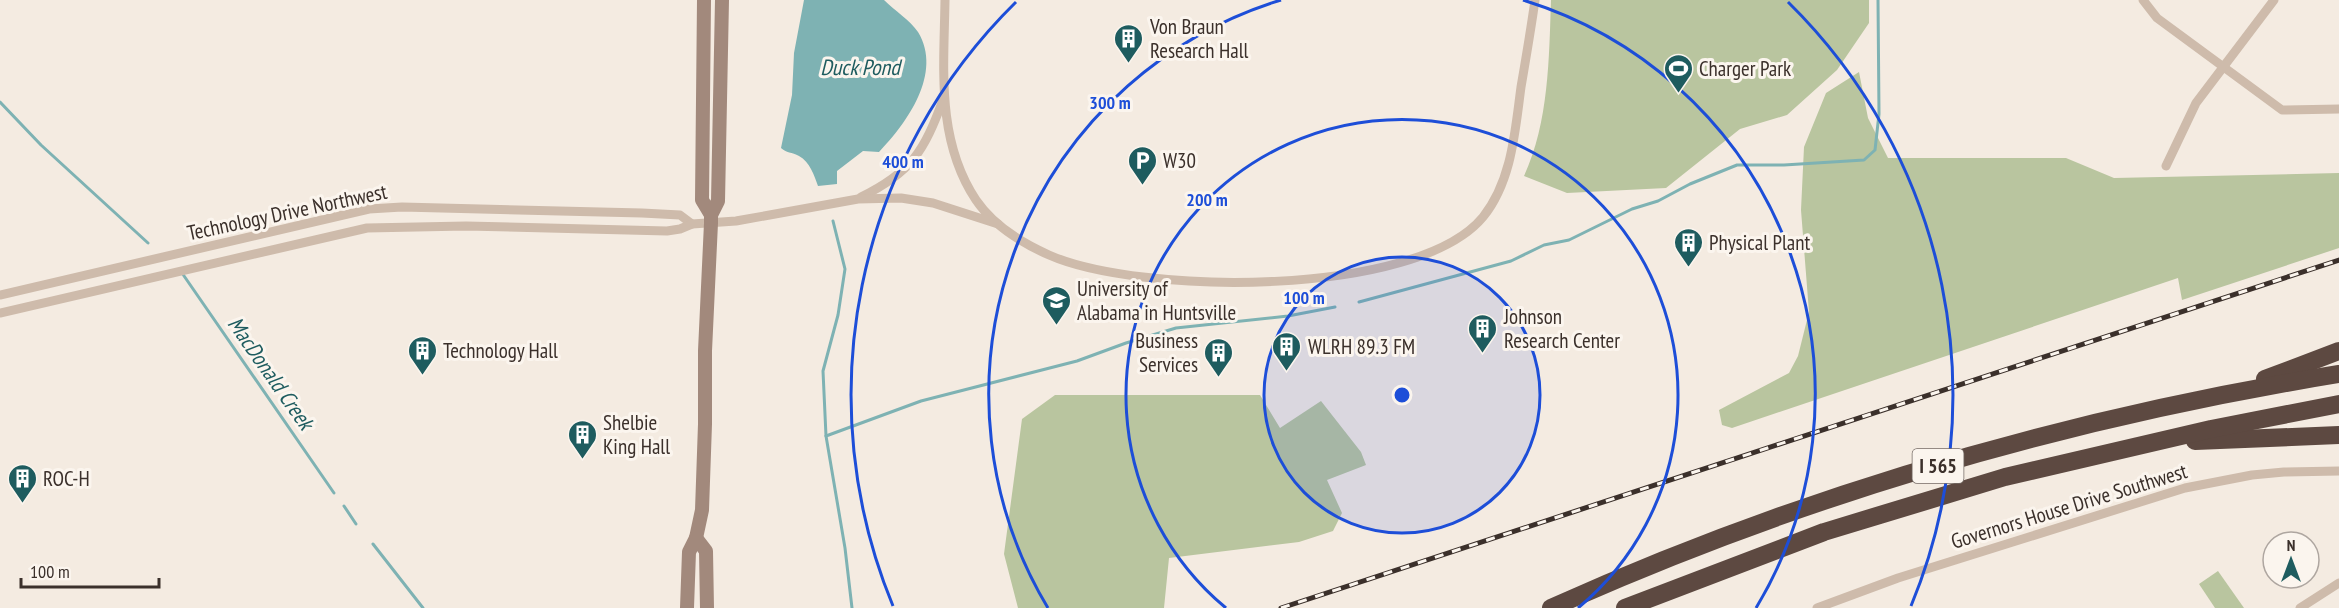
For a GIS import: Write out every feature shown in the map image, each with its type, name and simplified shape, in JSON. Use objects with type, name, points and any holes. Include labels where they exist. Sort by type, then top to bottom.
[{"type":"highway","points":[[2216,397],[2339,351]]},
{"type":"highway","name":"I 565","points":[[1551,608],[1717,540],[1851,493],[2022,442],[2150,410],[2339,374]]},
{"type":"highway","name":"I 565","points":[[1625,608],[1824,532],[2005,477],[2211,429],[2339,404]]},
{"type":"highway","points":[[2148,444],[2339,435]]},
{"type":"main road","points":[[704,0],[702,200],[711,219]]},
{"type":"main road","points":[[687,608],[689,552],[696,538],[702,510],[705,351],[711,219],[718,201],[722,0]]},
{"type":"main road","points":[[696,538],[706,551],[707,608]]},
{"type":"street","points":[[945,0],[944,97],[952,146],[963,176],[977,201],[998,224],[1023,242],[1051,256],[1081,266],[1122,274],[1183,281],[1240,282],[1344,274],[1389,265],[1419,256],[1457,238],[1481,219],[1496,198],[1512,148],[1535,0]]},
{"type":"street","points":[[2143,0],[2157,18],[2282,110],[2339,109]]},
{"type":"street","points":[[2166,166],[2196,103],[2274,0]]},
{"type":"street","points":[[858,199],[885,185],[903,172],[918,155],[931,134],[944,97]]},
{"type":"street","name":"Technology Drive Northwest","points":[[0,313],[368,228],[466,226],[667,231],[711,219],[736,221],[858,199],[901,198],[933,203],[998,224]]},
{"type":"street","name":"Technology Drive Northwest","points":[[0,295],[369,209],[402,207],[642,213],[680,215],[692,224]]},
{"type":"street","name":"Governors House Drive Southwest","points":[[1817,608],[1898,578],[2192,486],[2273,473],[2339,471]]},
{"type":"street","points":[[2300,608],[2339,583]]},
{"type":"green space","name":"Charger Park","points":[[1551,0],[1869,0],[1869,23],[1837,70],[1787,115],[1740,129],[1666,188],[1567,193],[1524,176],[1543,112]]},
{"type":"green space","points":[[1859,72],[1868,118],[1888,158],[2066,158],[2114,178],[2339,173],[2339,248],[2182,300],[2178,278],[1732,428],[1722,425],[1719,410],[1789,373],[1798,356],[1809,312],[1801,210],[1804,147],[1826,93]]},
{"type":"green space","points":[[1055,395],[1260,395],[1280,428],[1321,401],[1361,452],[1366,465],[1327,480],[1342,513],[1333,531],[1299,542],[1169,558],[1164,608],[1018,608],[1004,554],[1022,419]]},
{"type":"green space","points":[[2218,571],[2244,608],[2215,608],[2199,584]]},
{"type":"water","name":"Duck Pond","points":[[804,0],[884,0],[915,28],[925,48],[924,80],[910,112],[879,152],[863,151],[837,171],[837,184],[818,186],[806,162],[799,156],[781,148],[792,95],[794,53]]},
{"type":"waterway","points":[[1359,302],[1511,261],[1544,245],[1569,240],[1632,209],[1658,201],[1690,184],[1737,165],[1784,165],[1864,160],[1875,150],[1879,114],[1878,0]]},
{"type":"waterway","name":"MacDonald Creek","points":[[0,102],[41,145],[148,243]]},
{"type":"waterway","points":[[833,221],[845,269],[838,315],[823,371],[826,436],[845,548],[852,608]]},
{"type":"waterway","name":"MacDonald Creek","points":[[182,273],[334,493]]},
{"type":"waterway","points":[[826,436],[921,401],[1077,361],[1176,328],[1288,316],[1335,307]]},
{"type":"waterway","points":[[344,506],[356,524]]},
{"type":"waterway","name":"MacDonald Creek","points":[[373,544],[423,608]]},
{"type":"railway","points":[[1281,608],[2339,260]]},
{"type":"place","name":"Von Braun Research Hall","points":[[1129,64]]},
{"type":"place","name":"Charger Park","points":[[1678,94]]},
{"type":"place","name":"W30","points":[[1142,186]]},
{"type":"place","name":"Physical Plant","points":[[1688,268]]},
{"type":"place","name":"University of Alabama in Huntsville","points":[[1056,326]]},
{"type":"place","name":"Johnson Research Center","points":[[1483,354]]},
{"type":"place","name":"WLRH 89.3 FM","points":[[1287,372]]},
{"type":"place","name":"Technology Hall","points":[[422,376]]},
{"type":"place","name":"Business Services","points":[[1219,378]]},
{"type":"place","name":"Shelbie King Hall","points":[[582,460]]},
{"type":"place","name":"ROC-H","points":[[22,504]]}]
